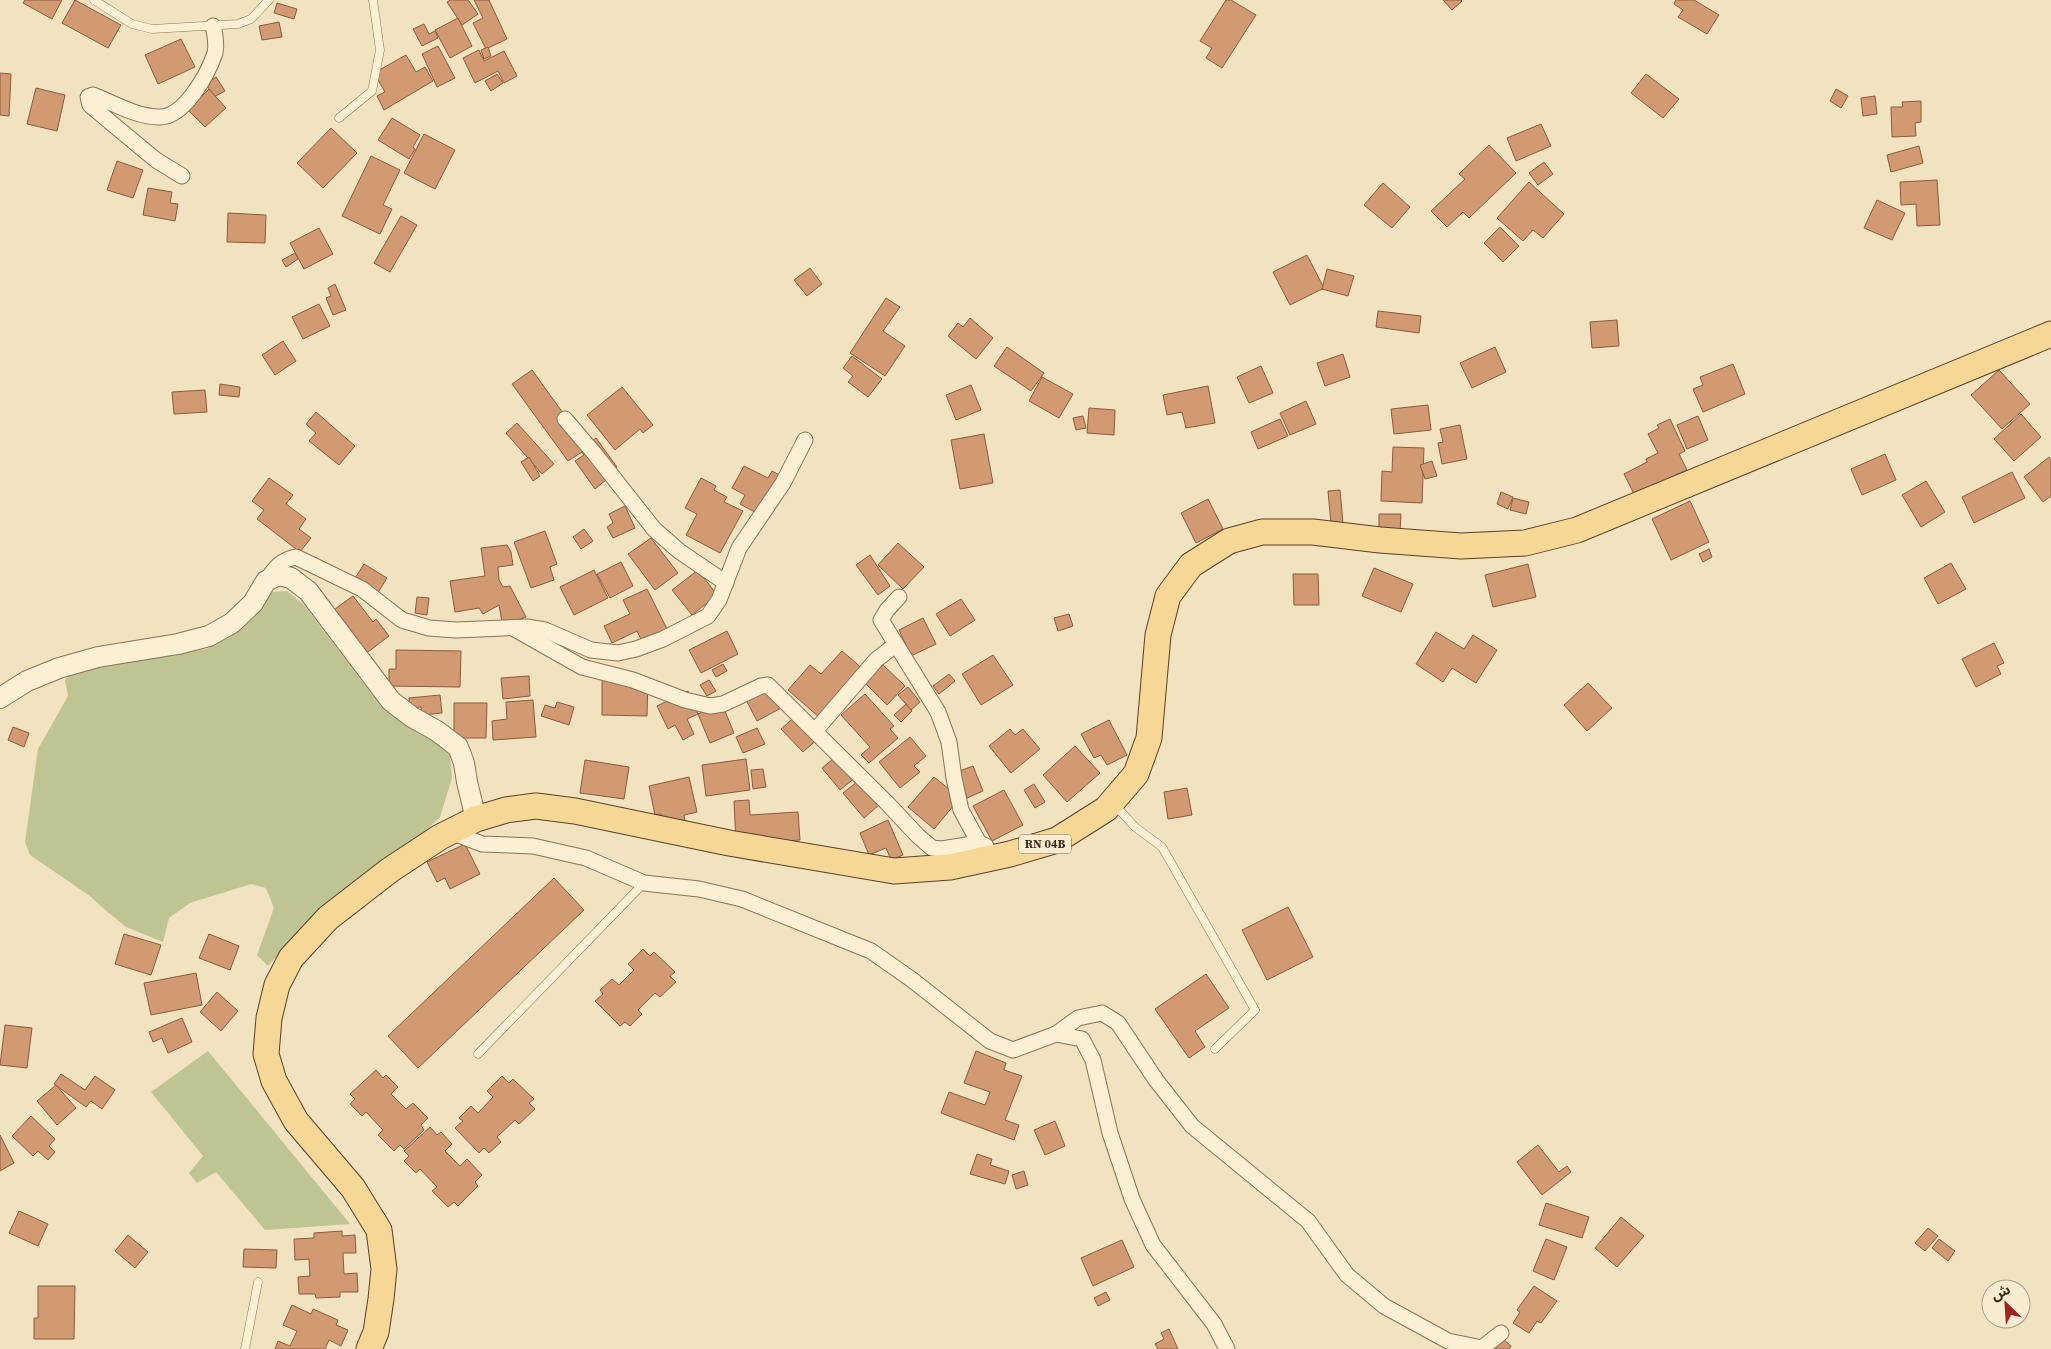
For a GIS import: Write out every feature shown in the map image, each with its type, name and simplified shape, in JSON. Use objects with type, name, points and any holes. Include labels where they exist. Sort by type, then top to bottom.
[{"type":"main road","name":"RN 04B","points":[[369,1349],[376,1332],[384,1269],[379,1230],[353,1188],[296,1121],[274,1081],[266,1054],[270,1018],[277,985],[291,958],[328,918],[390,870],[451,832],[476,819],[506,810],[536,806],[575,811],[720,841],[894,871],[950,866],[1010,854],[1057,840],[1106,809],[1136,774],[1149,738],[1158,636],[1168,596],[1191,565],[1229,541],[1262,532],[1313,532],[1380,540],[1461,546],[1524,543],[1576,530],[2051,334]]},
{"type":"street","points":[[182,176],[156,160],[115,126],[90,104],[88,97],[93,94],[144,115],[161,117],[175,113],[189,101],[204,77],[215,52],[216,37],[213,26]]},
{"type":"street","points":[[565,419],[654,528],[678,551],[726,583]]},
{"type":"street","points":[[0,698],[27,680],[63,667],[98,657],[178,644],[209,636],[232,623],[253,603],[278,564],[285,559],[296,558],[362,589],[402,620],[429,628],[456,630],[527,627],[545,630],[591,650],[618,653],[636,649],[664,639],[708,616],[719,600],[740,548],[783,483],[805,440]]},
{"type":"street","points":[[266,581],[279,575],[291,578],[308,591],[391,701],[458,747],[464,763],[476,819]]},
{"type":"street","points":[[898,597],[881,620],[938,712],[949,742],[961,810],[979,844]]},
{"type":"street","points":[[512,627],[582,667],[633,680],[685,700],[710,706],[724,704],[761,686],[768,685],[932,848],[942,849],[979,844],[1010,854]]},
{"type":"street","points":[[815,731],[876,660],[895,645]]},
{"type":"street","points":[[451,832],[482,844],[532,846],[586,858],[644,883],[699,889],[742,899],[871,951],[911,979],[990,1041],[1013,1050],[1056,1034],[1078,1018],[1102,1013],[1118,1023],[1156,1080],[1192,1126],[1308,1221],[1348,1275],[1384,1306],[1448,1341],[1482,1348],[1501,1333]]},
{"type":"street","points":[[1056,1034],[1082,1039],[1093,1060],[1110,1132],[1132,1199],[1154,1245],[1214,1324],[1227,1349]]},
{"type":"lane","points":[[94,0],[132,24],[152,29],[238,24],[251,19],[269,0]]},
{"type":"lane","points":[[340,118],[372,91],[380,50],[373,0]]},
{"type":"lane","points":[[1111,802],[1135,827],[1162,847],[1254,1010],[1215,1049]]},
{"type":"lane","points":[[478,1054],[644,883]]},
{"type":"lane","points":[[244,1349],[258,1282]]},
{"type":"green space","points":[[287,591],[304,605],[383,709],[416,729],[440,740],[450,756],[452,778],[440,817],[415,841],[305,925],[268,966],[257,955],[274,908],[266,888],[251,884],[190,903],[169,918],[163,942],[126,927],[90,896],[30,855],[25,842],[38,749],[68,696],[65,680],[74,670],[207,649],[231,636],[270,592]]},
{"type":"green space","points":[[208,1051],[350,1224],[265,1230],[216,1172],[197,1183],[189,1173],[203,1156],[151,1092]]},
{"type":"building","points":[[25,0],[62,0],[52,19],[23,3]]},
{"type":"building","points":[[75,0],[121,25],[108,48],[62,23]]},
{"type":"building","points":[[450,0],[468,0],[478,14],[462,25],[447,2]]},
{"type":"building","points":[[474,0],[489,0],[507,39],[486,49],[473,23],[483,18]]},
{"type":"building","points":[[1226,0],[1231,0],[1256,15],[1222,68],[1206,58],[1212,48],[1200,41]]},
{"type":"building","points":[[1443,0],[1461,0],[1462,1],[1452,10]]},
{"type":"building","points":[[1676,0],[1694,0],[1719,15],[1707,34],[1678,17],[1683,10],[1674,4]]},
{"type":"building","points":[[277,3],[297,9],[294,19],[274,13]]},
{"type":"building","points":[[458,18],[472,46],[450,58],[435,30]]},
{"type":"building","points":[[279,22],[282,37],[262,40],[259,26]]},
{"type":"building","points":[[424,24],[429,34],[435,31],[438,38],[422,46],[413,29]]},
{"type":"building","points":[[181,39],[195,67],[158,84],[145,55]]},
{"type":"building","points":[[438,46],[455,78],[437,87],[422,54]]},
{"type":"building","points":[[488,47],[491,56],[484,59],[481,50]]},
{"type":"building","points":[[479,50],[484,61],[504,51],[517,76],[504,83],[498,71],[475,83],[463,58]]},
{"type":"building","points":[[406,55],[416,72],[425,67],[433,81],[384,110],[377,96],[385,92],[374,73]]},
{"type":"building","points":[[0,73],[11,74],[9,116],[0,115]]},
{"type":"building","points":[[497,74],[503,83],[491,91],[485,81]]},
{"type":"building","points":[[1646,74],[1679,99],[1663,118],[1631,93]]},
{"type":"building","points":[[216,77],[225,91],[214,97],[206,84]]},
{"type":"building","points":[[36,88],[65,95],[57,131],[27,124]]},
{"type":"building","points":[[209,89],[226,108],[205,127],[188,110]]},
{"type":"building","points":[[1836,89],[1848,96],[1841,108],[1830,101]]},
{"type":"building","points":[[1875,96],[1877,114],[1863,116],[1861,98]]},
{"type":"building","points":[[1921,101],[1921,122],[1915,123],[1916,136],[1892,137],[1891,107],[1903,107],[1902,102]]},
{"type":"building","points":[[392,118],[420,135],[409,159],[378,140]]},
{"type":"building","points":[[1541,124],[1551,146],[1516,161],[1507,138]]},
{"type":"building","points":[[331,128],[357,153],[323,188],[297,163]]},
{"type":"building","points":[[424,134],[455,150],[435,189],[404,173]]},
{"type":"building","points":[[1489,145],[1516,173],[1469,218],[1463,212],[1447,227],[1431,211],[1465,179],[1459,174]]},
{"type":"building","points":[[1919,146],[1923,163],[1891,172],[1887,155]]},
{"type":"building","points":[[371,156],[400,170],[383,205],[392,209],[380,234],[342,216]]},
{"type":"building","points":[[117,161],[143,170],[133,198],[107,190]]},
{"type":"building","points":[[1544,162],[1553,174],[1538,185],[1529,173]]},
{"type":"building","points":[[1937,180],[1940,225],[1917,226],[1916,204],[1901,205],[1900,182]]},
{"type":"building","points":[[1529,182],[1564,214],[1543,238],[1533,230],[1523,241],[1497,218]]},
{"type":"building","points":[[1383,183],[1410,207],[1392,228],[1364,205]]},
{"type":"building","points":[[148,188],[172,192],[170,203],[178,204],[175,221],[143,215]]},
{"type":"building","points":[[1877,200],[1905,213],[1892,240],[1864,228]]},
{"type":"building","points":[[228,213],[266,215],[265,243],[227,242]]},
{"type":"building","points":[[401,216],[417,225],[390,272],[374,263]]},
{"type":"building","points":[[1500,227],[1519,246],[1503,262],[1484,243]]},
{"type":"building","points":[[319,228],[333,254],[304,269],[290,243]]},
{"type":"building","points":[[295,253],[298,259],[286,267],[282,260]]},
{"type":"building","points":[[1307,255],[1324,288],[1290,305],[1273,272]]},
{"type":"building","points":[[810,268],[822,284],[807,296],[794,280]]},
{"type":"building","points":[[1327,269],[1354,276],[1348,296],[1322,289]]},
{"type":"building","points":[[335,284],[346,310],[333,315],[326,298],[331,296],[328,288]]},
{"type":"building","points":[[886,298],[900,307],[883,331],[905,346],[885,376],[850,353]]},
{"type":"building","points":[[319,304],[330,326],[303,339],[292,317]]},
{"type":"building","points":[[1378,311],[1421,316],[1419,333],[1376,327]]},
{"type":"building","points":[[970,318],[993,338],[976,359],[948,336],[958,323],[963,327]]},
{"type":"building","points":[[1617,320],[1619,346],[1592,348],[1590,322]]},
{"type":"building","points":[[283,341],[296,361],[275,375],[262,355]]},
{"type":"building","points":[[1007,347],[1044,373],[1031,391],[994,366]]},
{"type":"building","points":[[1495,347],[1506,372],[1472,388],[1460,363]]},
{"type":"building","points":[[1343,354],[1350,377],[1325,386],[1317,363]]},
{"type":"building","points":[[852,356],[882,379],[868,397],[848,382],[853,376],[843,368]]},
{"type":"building","points":[[1733,364],[1745,394],[1703,412],[1693,389],[1703,385],[1700,377]]},
{"type":"building","points":[[1261,366],[1273,393],[1249,403],[1237,377]]},
{"type":"building","points":[[532,370],[586,445],[596,438],[617,467],[604,477],[606,480],[595,489],[575,461],[584,455],[582,452],[568,461],[512,384]]},
{"type":"building","points":[[1999,370],[2030,404],[2002,429],[1971,395]]},
{"type":"building","points":[[1042,377],[1073,394],[1059,418],[1029,401]]},
{"type":"building","points":[[220,384],[240,387],[239,397],[219,395]]},
{"type":"building","points":[[971,385],[981,410],[956,420],[946,395]]},
{"type":"building","points":[[1208,386],[1215,423],[1186,428],[1182,412],[1167,415],[1163,395]]},
{"type":"building","points":[[622,387],[653,425],[643,433],[640,429],[615,450],[587,415]]},
{"type":"building","points":[[205,390],[207,412],[174,414],[172,392]]},
{"type":"building","points":[[1306,401],[1316,424],[1290,435],[1280,413]]},
{"type":"building","points":[[1428,405],[1431,430],[1394,434],[1391,409]]},
{"type":"building","points":[[1089,408],[1115,410],[1114,435],[1087,433]]},
{"type":"building","points":[[316,412],[355,446],[339,465],[309,441],[316,433],[306,424]]},
{"type":"building","points":[[2021,414],[2041,437],[2014,461],[1994,439]]},
{"type":"building","points":[[1083,416],[1086,428],[1076,430],[1073,418]]},
{"type":"building","points":[[1698,416],[1708,440],[1687,449],[1677,425]]},
{"type":"building","points":[[1280,419],[1288,436],[1258,449],[1251,432]]},
{"type":"building","points":[[1670,419],[1685,451],[1679,454],[1687,470],[1634,494],[1624,474],[1647,462],[1646,459],[1658,453],[1648,434],[1659,428],[1657,425]]},
{"type":"building","points":[[517,423],[554,464],[542,474],[506,433]]},
{"type":"building","points":[[1460,425],[1467,459],[1442,464],[1438,443],[1443,442],[1440,429]]},
{"type":"building","points":[[984,434],[993,483],[960,489],[951,440]]},
{"type":"building","points":[[1393,447],[1424,448],[1422,503],[1381,501],[1382,471],[1392,472]]},
{"type":"building","points":[[1885,454],[1896,480],[1862,495],[1851,469]]},
{"type":"building","points":[[529,457],[540,476],[533,481],[521,462]]},
{"type":"building","points":[[2049,457],[2051,460],[2051,496],[2043,502],[2024,477]]},
{"type":"building","points":[[1432,461],[1437,476],[1425,479],[1420,465]]},
{"type":"building","points":[[744,466],[768,478],[772,471],[783,477],[762,516],[740,504],[745,495],[732,488]]},
{"type":"building","points":[[2012,472],[2025,498],[1974,523],[1962,497]]},
{"type":"building","points":[[269,478],[293,495],[286,504],[306,519],[299,529],[311,538],[300,552],[257,519],[264,510],[252,501]]},
{"type":"building","points":[[701,478],[716,486],[714,490],[727,497],[724,502],[743,511],[720,553],[686,535],[697,514],[685,508]]},
{"type":"building","points":[[1926,481],[1945,512],[1921,527],[1902,495]]},
{"type":"building","points":[[1340,490],[1343,523],[1331,524],[1328,491]]},
{"type":"building","points":[[1501,492],[1513,497],[1508,509],[1497,504]]},
{"type":"building","points":[[1513,498],[1529,502],[1526,514],[1510,510]]},
{"type":"building","points":[[1208,499],[1223,529],[1196,543],[1181,513]]},
{"type":"building","points":[[1690,501],[1709,542],[1671,560],[1652,519]]},
{"type":"building","points":[[625,506],[635,528],[613,538],[607,527],[613,523],[609,514]]},
{"type":"building","points":[[1379,514],[1401,514],[1400,532],[1379,532]]},
{"type":"building","points":[[584,529],[593,541],[581,549],[573,537]]},
{"type":"building","points":[[545,531],[557,564],[550,567],[554,580],[531,588],[514,542]]},
{"type":"building","points":[[651,538],[678,573],[655,590],[628,554]]},
{"type":"building","points":[[898,543],[924,567],[903,589],[878,565]]},
{"type":"building","points":[[507,545],[511,552],[513,565],[498,567],[499,580],[503,587],[510,586],[526,617],[502,622],[499,605],[483,614],[479,608],[455,612],[450,581],[485,576],[481,548]]},
{"type":"building","points":[[1709,549],[1712,557],[1703,562],[1699,554]]},
{"type":"building","points":[[870,555],[890,586],[878,595],[856,565]]},
{"type":"building","points":[[621,562],[633,586],[610,598],[597,574]]},
{"type":"building","points":[[1951,563],[1966,589],[1938,604],[1924,578]]},
{"type":"building","points":[[364,564],[387,578],[377,594],[354,580]]},
{"type":"building","points":[[1528,564],[1536,597],[1493,607],[1485,575]]},
{"type":"building","points":[[1374,568],[1413,584],[1401,612],[1362,596]]},
{"type":"building","points":[[594,570],[608,598],[574,615],[560,587]]},
{"type":"building","points":[[698,570],[717,595],[692,615],[672,590]]},
{"type":"building","points":[[1293,574],[1318,574],[1319,605],[1294,605]]},
{"type":"building","points":[[647,589],[668,631],[643,643],[637,631],[612,643],[604,626],[630,614],[623,600]]},
{"type":"building","points":[[353,596],[373,622],[376,619],[389,636],[364,655],[331,612]]},
{"type":"building","points":[[417,597],[429,598],[427,615],[415,613]]},
{"type":"building","points":[[961,599],[975,620],[950,636],[936,614]]},
{"type":"building","points":[[1069,614],[1073,626],[1058,631],[1054,618]]},
{"type":"building","points":[[923,618],[936,644],[911,656],[899,630]]},
{"type":"building","points":[[727,631],[738,654],[701,673],[689,650]]},
{"type":"building","points":[[1436,632],[1464,649],[1473,635],[1497,650],[1476,683],[1452,668],[1443,682],[1416,664]]},
{"type":"building","points":[[1994,643],[2004,663],[1997,666],[2001,674],[1976,687],[1962,659]]},
{"type":"building","points":[[396,650],[461,651],[460,687],[389,686],[389,669],[396,669]]},
{"type":"building","points":[[842,651],[863,669],[820,718],[788,690],[810,665],[821,674]]},
{"type":"building","points":[[993,655],[1013,685],[981,705],[962,674]]},
{"type":"building","points":[[723,664],[727,671],[716,677],[712,670]]},
{"type":"building","points":[[883,665],[905,686],[887,705],[865,683]]},
{"type":"building","points":[[949,674],[955,681],[939,694],[933,686]]},
{"type":"building","points":[[529,676],[530,696],[503,699],[501,678]]},
{"type":"building","points":[[602,679],[648,679],[647,716],[602,715]]},
{"type":"building","points":[[709,680],[716,691],[707,696],[700,685]]},
{"type":"building","points":[[1588,683],[1612,708],[1587,731],[1564,705]]},
{"type":"building","points":[[768,684],[781,708],[757,721],[744,696]]},
{"type":"building","points":[[908,687],[920,702],[911,710],[898,695]]},
{"type":"building","points":[[688,691],[698,714],[687,719],[694,734],[683,740],[675,725],[668,729],[657,706]]},
{"type":"building","points":[[865,694],[894,726],[890,729],[898,738],[869,763],[861,755],[870,747],[841,715]]},
{"type":"building","points":[[440,695],[442,713],[422,715],[421,707],[410,708],[409,698]]},
{"type":"building","points":[[533,700],[536,737],[493,740],[492,721],[507,719],[506,702]]},
{"type":"building","points":[[557,702],[574,707],[569,725],[541,716],[545,705],[555,708]]},
{"type":"building","points":[[454,703],[487,703],[486,738],[454,738]]},
{"type":"building","points":[[722,704],[734,733],[710,743],[698,714]]},
{"type":"building","points":[[906,704],[912,711],[901,722],[894,715]]},
{"type":"building","points":[[799,713],[821,736],[803,752],[781,729]]},
{"type":"building","points":[[1109,720],[1127,755],[1107,765],[1101,755],[1094,758],[1081,734]]},
{"type":"building","points":[[13,727],[29,733],[24,747],[8,740]]},
{"type":"building","points":[[757,728],[765,744],[743,753],[736,737]]},
{"type":"building","points":[[1010,729],[1015,735],[1023,729],[1040,749],[1011,773],[989,746]]},
{"type":"building","points":[[910,737],[926,756],[914,766],[920,772],[900,788],[879,762]]},
{"type":"building","points":[[1075,746],[1100,773],[1067,802],[1043,775]]},
{"type":"building","points":[[746,759],[750,790],[706,796],[702,765]]},
{"type":"building","points":[[833,759],[862,772],[840,790],[822,768]]},
{"type":"building","points":[[585,760],[629,767],[624,799],[580,793]]},
{"type":"building","points":[[973,766],[983,791],[967,798],[957,772]]},
{"type":"building","points":[[763,769],[766,787],[753,789],[751,770]]},
{"type":"building","points":[[867,774],[887,798],[864,818],[843,793]]},
{"type":"building","points":[[689,777],[697,812],[684,815],[685,821],[663,826],[661,814],[655,815],[649,786]]},
{"type":"building","points":[[934,777],[960,798],[934,829],[908,807]]},
{"type":"building","points":[[1034,784],[1045,802],[1035,808],[1024,790]]},
{"type":"building","points":[[1187,788],[1192,815],[1168,819],[1164,792]]},
{"type":"building","points":[[1004,790],[1023,825],[992,841],[973,806]]},
{"type":"building","points":[[749,800],[750,815],[798,812],[800,840],[736,844],[734,801]]},
{"type":"building","points":[[888,820],[903,855],[891,860],[886,848],[869,855],[860,833]]},
{"type":"building","points":[[465,844],[480,874],[450,889],[445,878],[437,882],[427,862]]},
{"type":"building","points":[[554,878],[584,910],[418,1068],[388,1036]]},
{"type":"building","points":[[1288,907],[1313,957],[1267,980],[1242,930]]},
{"type":"building","points":[[124,934],[161,945],[151,975],[115,964]]},
{"type":"building","points":[[209,934],[239,946],[230,970],[199,958]]},
{"type":"building","points":[[643,949],[650,956],[654,952],[675,972],[670,976],[676,982],[660,997],[655,993],[638,1010],[642,1014],[630,1026],[625,1022],[620,1026],[595,1001],[603,994],[600,990],[612,979],[619,985],[634,970],[628,964]]},
{"type":"building","points":[[196,973],[202,1005],[151,1015],[144,983]]},
{"type":"building","points":[[1206,974],[1229,1008],[1195,1031],[1205,1047],[1189,1058],[1155,1009]]},
{"type":"building","points":[[217,992],[238,1011],[221,1031],[200,1012]]},
{"type":"building","points":[[182,1018],[192,1042],[168,1053],[162,1038],[153,1042],[149,1032]]},
{"type":"building","points":[[5,1025],[32,1028],[27,1068],[0,1065]]},
{"type":"building","points":[[976,1051],[1006,1063],[1004,1070],[1022,1076],[1005,1120],[1019,1125],[1014,1140],[941,1113],[949,1092],[985,1105],[990,1092],[964,1083]]},
{"type":"building","points":[[376,1070],[383,1078],[386,1075],[398,1087],[391,1094],[406,1109],[413,1103],[428,1118],[421,1125],[424,1130],[404,1149],[400,1145],[394,1151],[378,1135],[383,1130],[366,1112],[362,1116],[350,1104],[355,1099],[350,1094]]},
{"type":"building","points":[[61,1074],[85,1090],[95,1076],[115,1090],[102,1109],[91,1101],[86,1107],[54,1084]]},
{"type":"building","points":[[502,1076],[509,1083],[513,1079],[534,1099],[529,1103],[535,1109],[519,1124],[515,1120],[497,1137],[501,1142],[489,1153],[484,1148],[479,1153],[455,1128],[463,1121],[459,1118],[471,1106],[478,1113],[493,1097],[487,1091]]},
{"type":"building","points":[[56,1085],[76,1108],[57,1125],[37,1101]]},
{"type":"building","points":[[31,1116],[55,1139],[49,1146],[55,1152],[48,1160],[38,1151],[33,1156],[12,1136]]},
{"type":"building","points":[[1055,1121],[1065,1146],[1045,1155],[1034,1130]]},
{"type":"building","points":[[430,1127],[437,1135],[441,1132],[452,1144],[445,1151],[460,1166],[467,1159],[482,1175],[475,1182],[478,1186],[458,1206],[454,1202],[448,1207],[432,1191],[437,1187],[420,1169],[416,1173],[404,1161],[409,1156],[404,1151]]},
{"type":"building","points":[[0,1135],[14,1163],[0,1171]]},
{"type":"building","points":[[1538,1145],[1559,1172],[1567,1166],[1571,1172],[1542,1195],[1517,1162]]},
{"type":"building","points":[[977,1154],[992,1159],[990,1165],[1009,1171],[1005,1184],[970,1174]]},
{"type":"building","points":[[1024,1171],[1028,1185],[1016,1189],[1012,1175]]},
{"type":"building","points":[[1546,1203],[1589,1217],[1582,1238],[1539,1225]]},
{"type":"building","points":[[19,1211],[48,1224],[38,1246],[9,1233]]},
{"type":"building","points":[[1621,1217],[1644,1236],[1617,1267],[1595,1248]]},
{"type":"building","points":[[1928,1228],[1938,1236],[1925,1251],[1915,1243]]},
{"type":"building","points":[[342,1231],[342,1236],[355,1235],[356,1253],[343,1253],[344,1274],[357,1273],[358,1292],[340,1292],[340,1297],[316,1298],[315,1294],[299,1294],[298,1277],[310,1276],[309,1259],[295,1260],[294,1239],[314,1238],[314,1233]]},
{"type":"building","points":[[128,1235],[148,1252],[135,1268],[115,1251]]},
{"type":"building","points":[[1546,1239],[1567,1247],[1554,1280],[1533,1271]]},
{"type":"building","points":[[1939,1239],[1955,1251],[1948,1261],[1932,1248]]},
{"type":"building","points":[[1122,1240],[1134,1267],[1093,1286],[1081,1258]]},
{"type":"building","points":[[244,1249],[277,1250],[276,1268],[243,1267]]},
{"type":"building","points":[[38,1286],[75,1286],[74,1339],[34,1339],[34,1318],[38,1318]]},
{"type":"building","points":[[1534,1286],[1557,1301],[1541,1323],[1537,1321],[1529,1333],[1513,1323],[1520,1312],[1517,1310]]},
{"type":"building","points":[[1106,1292],[1110,1300],[1098,1306],[1094,1298]]},
{"type":"building","points":[[292,1305],[311,1314],[313,1309],[338,1320],[336,1325],[348,1330],[341,1346],[329,1340],[325,1349],[275,1349],[278,1341],[290,1346],[297,1331],[283,1325]]},
{"type":"building","points":[[1169,1329],[1178,1349],[1158,1349],[1155,1344],[1164,1339],[1161,1333]]},
{"type":"building","points":[[1503,1339],[1511,1346],[1509,1349],[1494,1349]]}]
